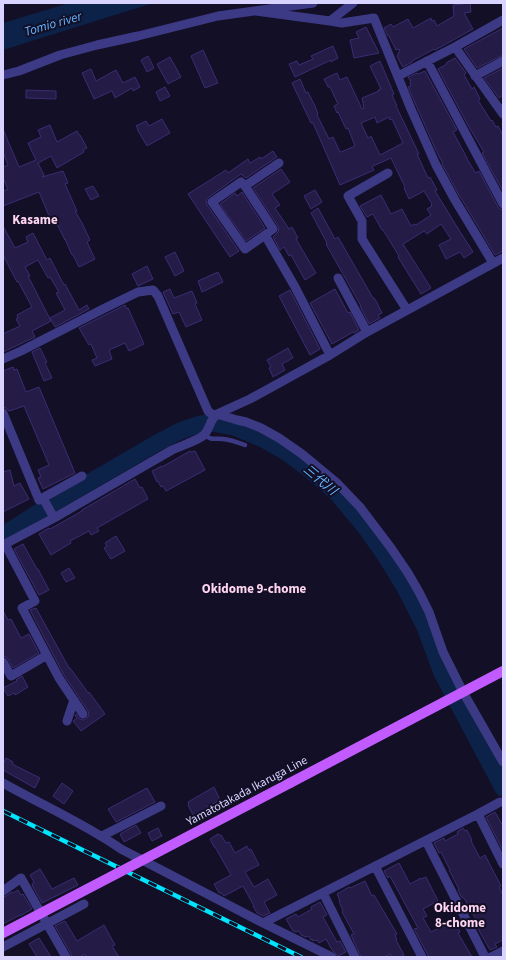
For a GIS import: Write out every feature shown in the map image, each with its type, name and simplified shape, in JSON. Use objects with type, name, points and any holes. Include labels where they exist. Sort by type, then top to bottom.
[{"type":"main road","name":"Yamatotakada Ikaruga Line","points":[[3,933],[503,671]]},
{"type":"street","points":[[3,75],[19,71],[60,55],[218,16],[313,3]]},
{"type":"street","points":[[330,21],[353,3]]},
{"type":"street","points":[[256,11],[342,24],[374,18],[411,109],[436,165],[493,263]]},
{"type":"street","points":[[398,76],[455,47],[503,20]]},
{"type":"street","points":[[455,47],[476,76],[499,102],[503,114]]},
{"type":"street","points":[[427,61],[503,204]]},
{"type":"street","points":[[476,76],[503,61]]},
{"type":"street","points":[[245,186],[279,163]]},
{"type":"street","points":[[388,173],[348,196],[362,221],[362,239],[408,310]]},
{"type":"street","points":[[241,182],[273,229],[265,235],[246,249],[212,202],[241,182]]},
{"type":"street","points":[[265,235],[295,286],[330,355]]},
{"type":"street","points":[[84,714],[59,678],[22,608],[35,601],[4,545],[53,515],[166,453],[204,435],[216,415],[250,399],[503,258]]},
{"type":"street","points":[[338,278],[368,332]]},
{"type":"street","points":[[3,359],[103,308],[138,292],[153,290],[158,296],[208,411],[216,415],[253,425],[279,438],[302,454],[337,483],[360,507],[395,554],[419,592],[429,612],[443,652],[463,692],[503,762]]},
{"type":"street","points":[[3,413],[39,500],[45,500],[82,476]]},
{"type":"street","points":[[45,500],[53,515]]},
{"type":"street","points":[[3,662],[11,676],[47,655]]},
{"type":"street","points":[[67,721],[74,700]]},
{"type":"street","points":[[3,784],[102,836],[121,849],[332,957]]},
{"type":"street","points":[[263,923],[500,802]]},
{"type":"street","points":[[102,836],[161,806]]},
{"type":"street","points":[[478,814],[503,864]]},
{"type":"street","points":[[426,841],[485,957]]},
{"type":"street","points":[[375,866],[422,957]]},
{"type":"street","points":[[3,891],[21,878],[66,957]]},
{"type":"street","points":[[323,893],[355,957]]},
{"type":"street","points":[[3,947],[84,904]]},
{"type":"street","points":[[491,957],[503,951]]},
{"type":"lane","points":[[204,435],[211,439],[235,441],[245,445]]},
{"type":"water","name":"Tomio river","points":[[69,3],[153,3],[3,50],[3,23]]},
{"type":"building","points":[[470,3],[471,12],[464,13],[473,29],[403,67],[402,66],[397,56],[400,52],[399,49],[396,50],[384,28],[391,24],[393,27],[408,19],[413,28],[431,18],[437,26],[454,16],[453,5]]},
{"type":"building","points":[[366,27],[379,53],[354,58],[350,40],[359,38],[356,32]]},
{"type":"building","points":[[503,28],[503,55],[477,68],[464,49]]},
{"type":"building","points":[[333,46],[338,58],[295,77],[289,64],[297,61],[299,65],[313,59],[311,56]]},
{"type":"building","points":[[203,50],[218,83],[205,88],[191,56]]},
{"type":"building","points":[[148,56],[154,68],[147,72],[141,60]]},
{"type":"building","points":[[170,57],[181,77],[168,84],[157,64]]},
{"type":"building","points":[[455,58],[466,73],[464,75],[472,89],[474,87],[480,99],[478,100],[491,121],[492,120],[496,127],[498,126],[503,135],[503,191],[482,153],[484,152],[438,69]]},
{"type":"building","points":[[380,61],[394,94],[392,95],[396,106],[419,154],[417,154],[428,178],[430,177],[437,190],[435,191],[473,252],[464,258],[460,252],[446,259],[439,245],[451,239],[441,224],[427,234],[424,231],[403,244],[431,288],[421,294],[373,214],[367,217],[360,206],[381,195],[391,214],[402,209],[411,226],[414,224],[416,225],[431,215],[427,209],[432,206],[432,204],[424,191],[409,199],[391,158],[373,166],[372,167],[374,170],[340,185],[313,123],[311,123],[292,83],[300,79],[306,93],[308,92],[315,106],[317,115],[329,139],[333,137],[341,152],[355,146],[348,128],[346,129],[338,112],[337,113],[334,106],[338,104],[330,87],[328,87],[324,79],[337,73],[340,80],[347,77],[362,109],[364,108],[362,98],[381,89],[370,66]],"holes":[[[375,117],[377,123],[389,117],[390,120],[392,119],[403,143],[380,155],[371,136],[368,138],[361,123]]]},
{"type":"building","points":[[503,68],[503,95],[499,98],[484,78]]},
{"type":"building","points":[[91,69],[96,81],[116,70],[123,83],[135,77],[140,87],[133,91],[132,88],[115,98],[112,91],[94,99],[82,73]]},
{"type":"building","points":[[425,71],[457,130],[453,132],[467,159],[476,173],[479,171],[498,207],[503,210],[503,251],[495,255],[442,164],[408,87],[411,86],[411,82],[408,77]]},
{"type":"building","points":[[165,87],[170,96],[160,101],[156,92]]},
{"type":"building","points":[[26,90],[56,91],[56,99],[26,98]]},
{"type":"building","points":[[162,119],[170,133],[147,146],[136,126],[146,121],[149,126]]},
{"type":"building","points":[[50,125],[57,142],[77,131],[87,148],[83,150],[84,152],[57,168],[51,156],[38,163],[44,175],[42,177],[63,171],[68,183],[65,184],[77,211],[75,211],[90,240],[87,242],[95,259],[79,267],[56,222],[52,223],[39,192],[3,206],[3,191],[8,189],[3,178],[3,167],[8,165],[3,152],[3,129],[19,167],[36,160],[28,143],[41,137],[38,130]]},
{"type":"building","points":[[273,151],[277,157],[246,178],[241,174],[206,200],[207,205],[239,251],[230,257],[188,194],[226,170],[228,173],[248,159],[250,163],[260,157],[261,159]]},
{"type":"building","points":[[281,169],[290,182],[272,194],[280,205],[275,208],[289,229],[292,227],[298,238],[296,239],[316,273],[305,280],[291,255],[289,256],[284,247],[280,250],[273,237],[278,232],[278,226],[253,188]]},
{"type":"building","points":[[93,186],[99,196],[91,200],[85,189]]},
{"type":"building","points":[[315,190],[322,202],[311,209],[304,196]]},
{"type":"building","points":[[242,192],[265,228],[246,241],[220,204],[235,193],[237,196]]},
{"type":"building","points":[[318,208],[335,239],[338,237],[382,313],[378,315],[380,318],[369,324],[361,306],[326,244],[327,243],[311,213]]},
{"type":"building","points":[[3,226],[15,248],[28,242],[26,237],[33,233],[47,260],[50,258],[79,310],[87,305],[89,309],[55,327],[50,318],[65,310],[56,293],[59,292],[50,277],[48,278],[38,260],[25,267],[30,276],[28,276],[51,321],[32,331],[35,337],[3,352],[3,334],[20,326],[16,319],[18,318],[17,315],[32,307],[3,255]]},
{"type":"building","points":[[175,252],[184,271],[175,276],[165,257]]},
{"type":"building","points":[[147,266],[153,279],[138,286],[132,274]]},
{"type":"building","points":[[218,272],[223,282],[202,292],[198,281]]},
{"type":"building","points":[[170,289],[174,298],[192,291],[197,303],[195,304],[202,320],[186,327],[179,312],[173,314],[163,292]]},
{"type":"building","points":[[335,289],[348,313],[350,312],[359,330],[332,344],[310,303]]},
{"type":"building","points":[[290,290],[320,349],[310,355],[279,296]]},
{"type":"building","points":[[125,305],[127,309],[128,308],[144,344],[129,351],[125,343],[109,350],[112,359],[95,366],[92,360],[97,358],[91,344],[89,345],[79,328]]},
{"type":"building","points":[[40,348],[47,362],[45,363],[52,378],[44,381],[32,352]]},
{"type":"building","points":[[288,348],[293,358],[282,364],[285,370],[273,377],[269,368],[271,367],[267,360]]},
{"type":"building","points":[[13,367],[14,370],[17,369],[26,392],[39,387],[75,473],[43,489],[38,478],[41,477],[38,470],[49,465],[24,406],[9,411],[3,407],[3,371]]},
{"type":"building","points":[[190,451],[195,451],[205,470],[166,491],[163,486],[161,487],[158,481],[157,482],[152,471]]},
{"type":"building","points":[[10,470],[14,486],[20,483],[29,499],[3,512],[3,472]]},
{"type":"building","points":[[135,479],[140,488],[142,487],[148,499],[97,528],[99,531],[91,535],[89,531],[70,541],[71,543],[51,555],[39,534],[82,511]]},
{"type":"building","points":[[116,536],[125,551],[111,559],[104,548],[107,546],[105,543]]},
{"type":"building","points":[[23,544],[49,590],[39,595],[14,549]]},
{"type":"building","points":[[69,568],[75,578],[66,582],[61,573]]},
{"type":"building","points":[[36,608],[69,668],[105,714],[81,731],[73,721],[77,718],[75,716],[76,714],[80,719],[84,720],[88,717],[88,711],[64,675],[30,610]]},
{"type":"building","points":[[3,611],[8,620],[11,619],[21,638],[29,634],[39,653],[13,668],[8,659],[3,656]]},
{"type":"building","points":[[22,676],[28,687],[15,695],[14,693],[8,696],[3,688],[17,681],[16,680]]},
{"type":"building","points":[[6,758],[13,762],[12,764],[40,778],[35,788],[3,770],[3,764]]},
{"type":"building","points":[[62,783],[73,791],[64,804],[53,796]]},
{"type":"building","points":[[214,787],[220,800],[207,807],[211,814],[199,821],[198,818],[195,819],[188,802]]},
{"type":"building","points":[[147,788],[155,802],[116,822],[108,809]]},
{"type":"building","points":[[495,812],[503,826],[503,851],[486,817]]},
{"type":"building","points":[[136,825],[141,833],[124,842],[120,834]]},
{"type":"building","points":[[158,828],[162,836],[152,841],[148,833]]},
{"type":"building","points":[[463,828],[465,831],[467,830],[480,858],[485,855],[501,886],[499,887],[503,895],[503,940],[495,944],[497,947],[490,950],[477,927],[479,926],[475,918],[458,890],[459,889],[441,852],[439,853],[434,843],[444,838],[445,841],[458,834],[457,832]]},
{"type":"building","points":[[218,834],[221,835],[226,843],[229,842],[235,853],[247,846],[249,850],[251,849],[259,865],[245,872],[254,887],[268,879],[277,895],[264,902],[270,913],[263,916],[257,913],[243,886],[224,896],[219,893],[214,884],[231,875],[210,839]]},
{"type":"building","points":[[399,863],[410,884],[426,877],[438,901],[423,909],[427,916],[423,918],[431,932],[454,920],[460,932],[458,933],[472,957],[429,957],[414,929],[418,928],[390,876],[388,878],[384,871]]},
{"type":"building","points":[[40,869],[52,889],[74,878],[78,885],[42,903],[33,887],[32,884],[34,882],[30,875]]},
{"type":"building","points":[[365,881],[372,896],[374,895],[397,934],[395,935],[396,940],[404,955],[400,957],[391,957],[390,954],[384,957],[361,957],[351,935],[354,934],[342,912],[343,911],[337,894],[349,887],[350,888]]},
{"type":"building","points":[[18,890],[21,895],[23,894],[32,909],[3,924],[3,897]]},
{"type":"building","points":[[320,902],[327,915],[323,917],[337,942],[340,941],[346,952],[338,956],[332,950],[326,939],[319,943],[317,940],[311,940],[309,936],[306,937],[301,935],[299,931],[293,931],[286,919],[296,914],[298,917],[312,909],[311,907]]},
{"type":"building","points":[[65,921],[77,941],[104,925],[115,945],[112,946],[119,957],[87,957],[85,954],[80,957],[72,957],[55,926]]},
{"type":"building","points":[[39,938],[51,957],[37,957],[29,944]]},
{"type":"waterway","name":"三代川","points":[[3,535],[52,504],[180,431],[200,424],[211,423],[234,427],[263,439],[286,452],[336,492],[366,528],[385,555],[404,586],[425,627],[442,673],[503,788]]},
{"type":"railway","points":[[3,811],[301,957]]},
{"type":"district","name":"Kasame","points":[[35,220]]},
{"type":"district","name":"Okidome 9-chome","points":[[254,589]]},
{"type":"district","name":"Okidome 8-chome","points":[[460,916]]}]
